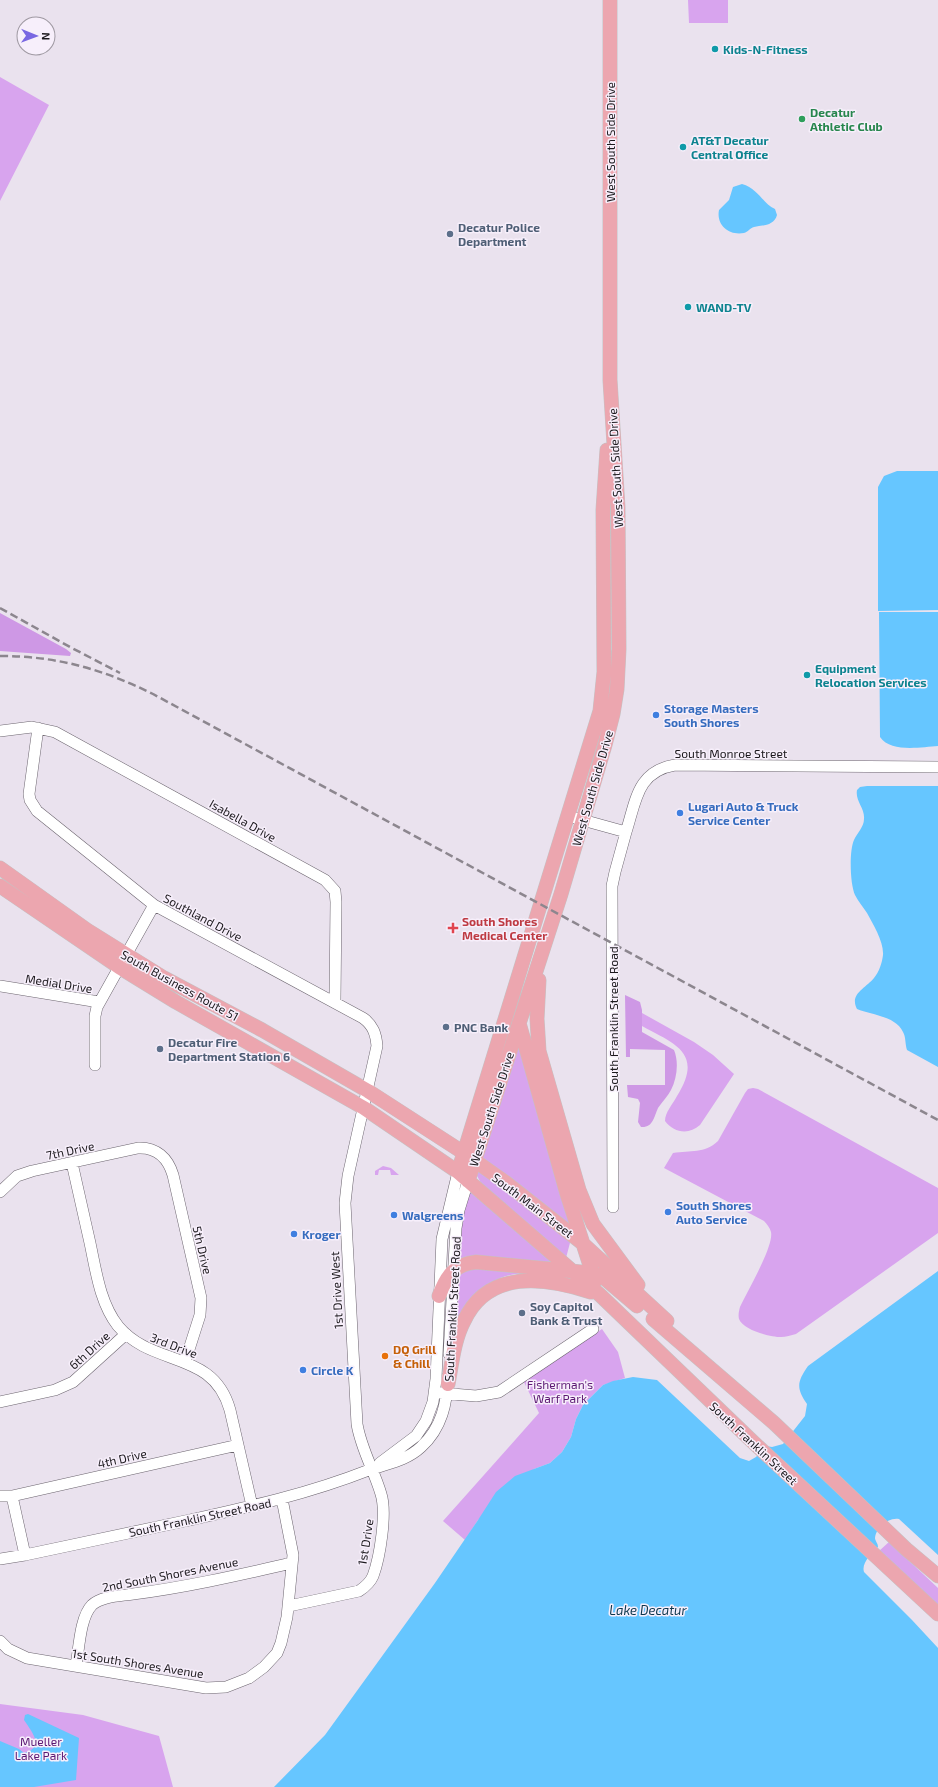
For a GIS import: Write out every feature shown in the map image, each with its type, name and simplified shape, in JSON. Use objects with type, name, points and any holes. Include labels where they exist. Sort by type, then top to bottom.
[{"type":"main road","name":"West South Side Drive","points":[[463,1176],[516,981],[598,722],[603,690],[603,510],[610,380],[610,0]]},
{"type":"main road","name":"West South Side Drive","points":[[469,1157],[519,1023],[551,924],[607,739],[617,689],[619,649],[618,508],[610,380]]},
{"type":"main road","name":"South Business Route 51","points":[[0,868],[87,930],[122,961],[176,1002],[364,1108]]},
{"type":"main road","name":"South Business Route 51","points":[[0,886],[122,961],[164,978],[262,1030],[368,1090]]},
{"type":"main road","points":[[551,924],[539,980],[537,1005],[538,1042],[541,1060],[578,1190],[593,1224],[613,1254],[667,1322],[724,1381]]},
{"type":"main road","points":[[516,981],[516,1004],[519,1023],[581,1242],[600,1295]]},
{"type":"main road","name":"South Main Street","points":[[368,1090],[505,1182],[581,1242],[667,1322]]},
{"type":"main road","name":"South Main Street","points":[[364,1108],[463,1176],[571,1271]]},
{"type":"main road","points":[[439,1296],[444,1282],[453,1271],[463,1264],[476,1262],[591,1273],[603,1277],[774,1424],[906,1549],[938,1576]]},
{"type":"main road","name":"South Franklin Street","points":[[571,1271],[600,1295],[752,1441],[937,1614]]},
{"type":"main road","points":[[448,1389],[455,1345],[463,1322],[474,1306],[491,1289],[511,1282],[533,1280],[564,1283],[600,1295]]},
{"type":"street","name":"Isabella Drive","points":[[0,731],[26,727],[38,728],[62,736],[319,877],[329,884],[334,891],[336,902],[335,1001]]},
{"type":"street","name":"Southland Drive","points":[[38,728],[29,784],[30,800],[33,806],[43,817],[154,905],[335,1001],[371,1024],[376,1034],[377,1046],[364,1108]]},
{"type":"street","name":"South Monroe Street","points":[[626,832],[640,787],[650,774],[666,766],[938,767]]},
{"type":"street","points":[[568,816],[626,832]]},
{"type":"street","name":"South Franklin Street Road","points":[[614,1207],[612,886],[626,832]]},
{"type":"street","name":"Medial Drive","points":[[0,986],[99,1002],[154,905]]},
{"type":"street","points":[[95,1065],[95,1016],[99,1002]]},
{"type":"street","name":"1st Drive West","points":[[364,1108],[348,1176],[345,1213],[356,1418],[361,1443],[371,1469]]},
{"type":"street","name":"7th Drive","points":[[0,1192],[12,1180],[22,1174],[138,1148],[153,1150]]},
{"type":"street","name":"5th Drive","points":[[153,1150],[165,1159],[173,1175],[201,1298],[198,1321],[185,1362]]},
{"type":"street","name":"3rd Drive","points":[[72,1163],[101,1292],[112,1317],[126,1334],[144,1348],[201,1369],[225,1396],[230,1410],[252,1506]]},
{"type":"street","name":"South Franklin Street Road","points":[[0,1559],[25,1555],[282,1500],[404,1459],[427,1442],[438,1425],[446,1405],[456,1228],[463,1176]]},
{"type":"street","name":"South Franklin Street Road","points":[[371,1469],[398,1451],[419,1432],[430,1412],[435,1393],[442,1239],[463,1176]]},
{"type":"street","points":[[435,1393],[448,1389],[485,1396],[499,1392],[593,1329]]},
{"type":"street","name":"6th Drive","points":[[0,1402],[55,1390],[73,1382],[126,1334]]},
{"type":"street","name":"4th Drive","points":[[12,1496],[238,1445]]},
{"type":"street","name":"1st Drive","points":[[288,1606],[359,1591],[369,1583],[374,1570],[382,1528],[382,1499],[371,1469]]},
{"type":"street","points":[[0,1496],[12,1496],[25,1555]]},
{"type":"street","name":"1st South Shores Avenue","points":[[0,1641],[8,1649],[21,1656],[195,1687],[217,1688],[234,1685],[257,1674],[277,1653],[285,1630],[292,1563],[292,1547],[282,1500]]},
{"type":"street","name":"South Franklin Street Road","points":[[0,1566],[25,1555]]},
{"type":"street","name":"2nd South Shores Avenue","points":[[76,1666],[84,1618],[89,1608],[98,1601],[174,1589],[292,1563]]},
{"type":"green space","points":[[688,0],[728,0],[728,23],[689,23]]},
{"type":"green space","points":[[0,77],[49,105],[0,201]]},
{"type":"green space","points":[[642,1013],[694,1042],[713,1055],[734,1074],[700,1125],[696,1128],[686,1131],[677,1130],[665,1121],[668,1111],[685,1081],[688,1069],[682,1052],[675,1045],[642,1026]]},
{"type":"green space","points":[[518,1035],[573,1229],[482,1157]]},
{"type":"green space","points":[[748,1089],[758,1089],[938,1188],[938,1233],[796,1334],[783,1337],[770,1336],[751,1330],[739,1319],[740,1307],[759,1269],[771,1239],[771,1232],[768,1226],[764,1221],[664,1168],[673,1153],[702,1150],[718,1141],[745,1093]]},
{"type":"green space","points":[[383,1166],[391,1168],[399,1175],[391,1175],[390,1170],[379,1170],[378,1175],[375,1175],[375,1171]]},
{"type":"green space","points":[[480,1171],[571,1239],[566,1258],[482,1185],[476,1174]]},
{"type":"green space","points":[[469,1189],[553,1263],[468,1256],[456,1260],[458,1240]]},
{"type":"green space","points":[[471,1267],[524,1273],[500,1278],[484,1288],[457,1322],[455,1317],[456,1277]]},
{"type":"green space","name":"Fisherman's Warf Park","points":[[602,1329],[618,1352],[625,1378],[603,1385],[583,1405],[576,1419],[571,1437],[562,1452],[550,1463],[534,1469],[478,1520],[465,1540],[443,1521],[539,1413],[524,1382]]},
{"type":"green space","points":[[889,1542],[938,1588],[938,1608],[879,1551]]},
{"type":"green space","name":"Mueller Lake Park","points":[[0,1704],[83,1715],[159,1736],[173,1787],[0,1787]]},
{"type":"shaded area","points":[[0,613],[66,649],[71,653],[70,656],[0,651]]},
{"type":"shaded area","points":[[625,995],[640,1002],[642,1010],[642,1032],[674,1050],[676,1055],[676,1075],[671,1090],[658,1108],[651,1124],[645,1127],[641,1127],[638,1122],[640,1103],[638,1099],[628,1097],[627,1085],[665,1085],[665,1050],[630,1049],[630,1057],[626,1057]]},
{"type":"water","points":[[742,184],[753,189],[767,204],[775,209],[777,215],[776,219],[771,223],[751,228],[745,232],[733,233],[722,225],[719,210],[729,200],[733,187]]},
{"type":"water","points":[[897,471],[938,471],[938,610],[878,611],[878,487],[884,476]]},
{"type":"water","points":[[879,612],[938,612],[938,746],[915,748],[899,747],[885,742],[880,737]]},
{"type":"water","points":[[938,786],[938,1067],[907,1050],[904,1034],[895,1022],[857,1009],[855,1004],[857,995],[871,982],[877,973],[883,955],[882,944],[878,933],[855,895],[851,876],[852,845],[855,837],[863,825],[864,819],[863,811],[857,798],[857,790],[860,787]]},
{"type":"water","name":"Lake Decatur","points":[[938,1271],[938,1555],[899,1519],[895,1519],[887,1521],[878,1530],[875,1540],[878,1547],[868,1558],[863,1569],[864,1572],[938,1648],[938,1787],[274,1787],[325,1735],[435,1583],[496,1492],[515,1476],[550,1463],[562,1452],[571,1437],[576,1419],[583,1405],[603,1385],[613,1381],[633,1377],[657,1380],[740,1458],[749,1461],[756,1457],[766,1446],[772,1447],[783,1444],[805,1416],[807,1404],[801,1394],[799,1385],[808,1366]]},
{"type":"water","points":[[28,1714],[79,1738],[76,1780],[34,1787],[0,1787],[0,1741],[19,1749],[24,1753],[31,1750],[36,1743],[33,1734],[24,1720],[25,1715]]},
{"type":"railway","points":[[0,608],[120,673]]},
{"type":"railway","points":[[0,656],[41,658],[60,661],[97,671],[153,694],[938,1120]]},
{"type":"place","name":"Kids-N-Fitness","points":[[715,49]]},
{"type":"place","name":"Decatur Athletic Club","points":[[802,119]]},
{"type":"place","name":"AT&T Decatur Central Office","points":[[683,147]]},
{"type":"place","name":"Decatur Police Department","points":[[450,234]]},
{"type":"place","name":"WAND-TV","points":[[688,307]]},
{"type":"place","name":"Equipment Relocation Services","points":[[807,675]]},
{"type":"place","name":"Storage Masters South Shores","points":[[656,715]]},
{"type":"place","name":"Lugari Auto & Truck Service Center","points":[[680,813]]},
{"type":"place","name":"South Shores Medical Center","points":[[453,928]]},
{"type":"place","name":"PNC Bank","points":[[446,1027]]},
{"type":"place","name":"Decatur Fire Department Station 6","points":[[160,1049]]},
{"type":"place","name":"South Shores Auto Service","points":[[668,1212]]},
{"type":"place","name":"Walgreens","points":[[394,1215]]},
{"type":"place","name":"Kroger","points":[[294,1234]]},
{"type":"place","name":"Soy Capitol Bank & Trust","points":[[522,1313]]},
{"type":"place","name":"DQ Grill & Chill","points":[[385,1356]]},
{"type":"place","name":"Circle K","points":[[303,1370]]}]
